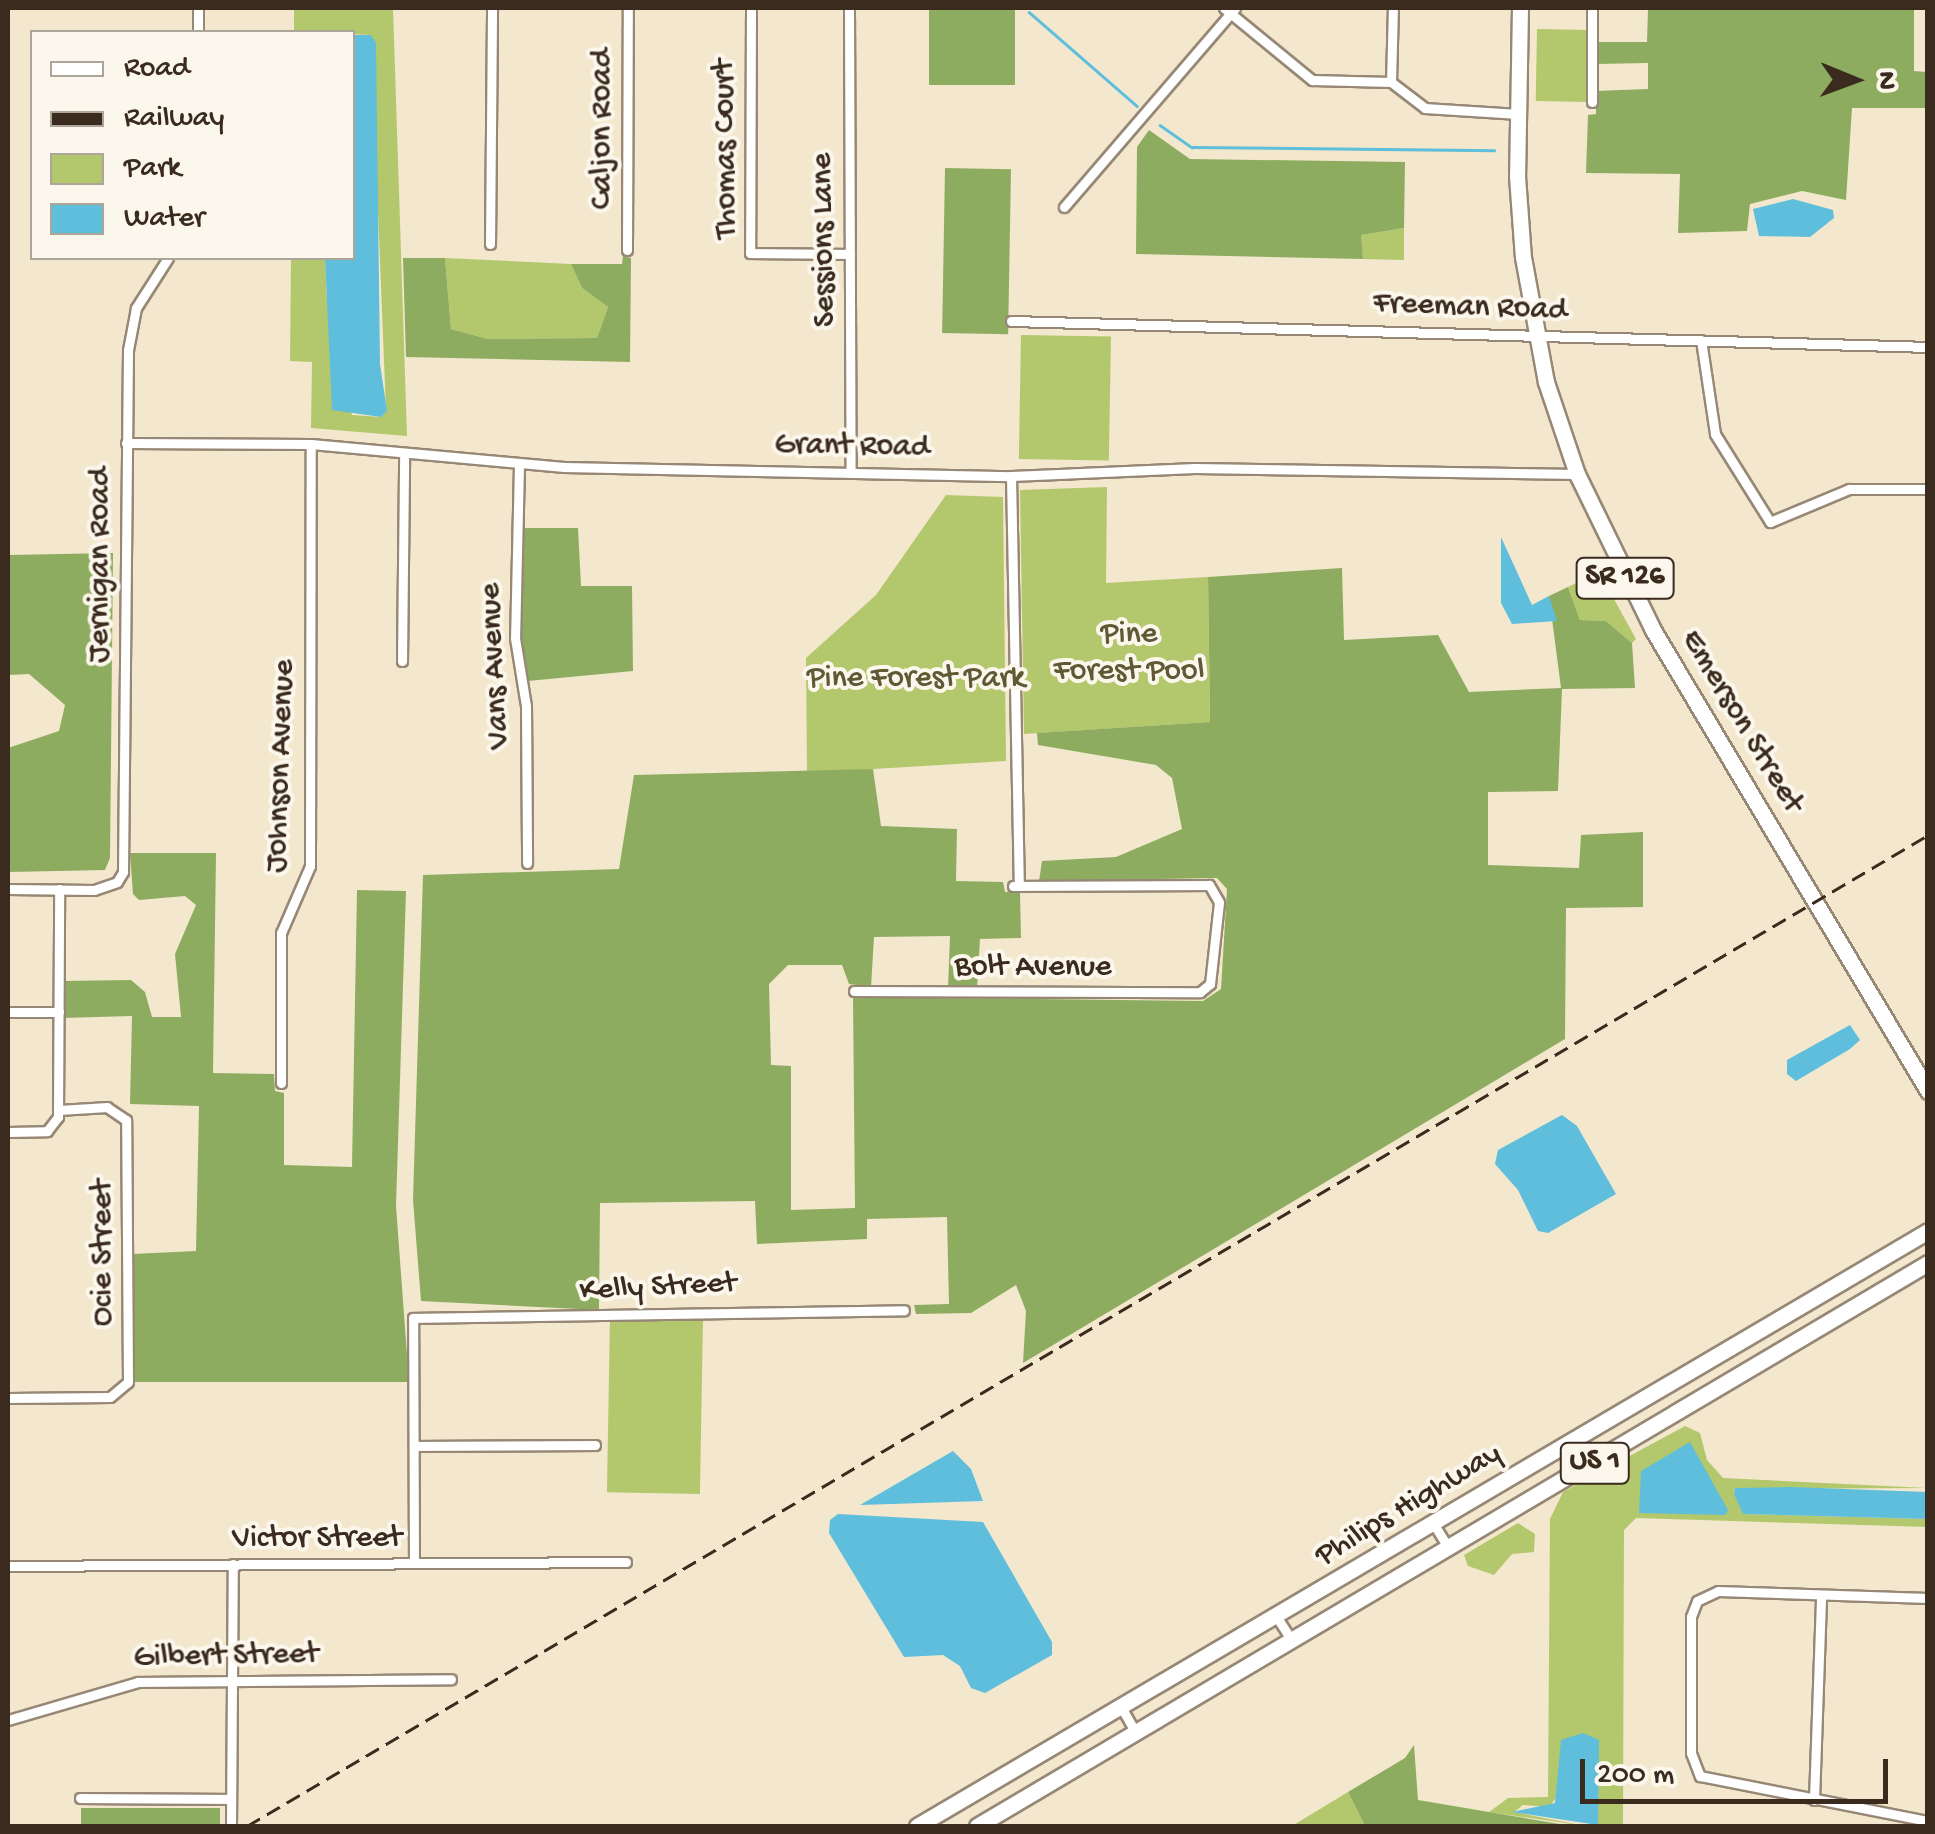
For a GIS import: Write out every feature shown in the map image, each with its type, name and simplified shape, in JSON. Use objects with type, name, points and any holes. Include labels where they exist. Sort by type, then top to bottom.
[{"type":"main road","name":"Emerson Street","points":[[1520,8],[1518,216],[1534,334],[1576,474],[1654,630],[1928,1091]]},
{"type":"main road","name":"Philips Highway","points":[[917,1826],[1928,1231]]},
{"type":"main road","name":"Philips Highway","points":[[978,1826],[1928,1263]]},
{"type":"street","points":[[490,244],[492,8]]},
{"type":"street","name":"Caljon Road","points":[[628,8],[628,250]]},
{"type":"street","name":"Thomas Court","points":[[751,8],[750,253],[850,254]]},
{"type":"street","name":"Sessions Lane","points":[[848,8],[851,472]]},
{"type":"street","points":[[1392,82],[1393,8]]},
{"type":"street","points":[[1592,8],[1592,102]]},
{"type":"street","points":[[1064,206],[1230,9],[1312,80],[1392,82],[1425,108],[1518,114]]},
{"type":"street","name":"Jernigan Road","points":[[59,889],[94,890],[117,882],[125,861],[126,443],[132,317],[167,260]]},
{"type":"street","name":"Freeman Road","points":[[1010,320],[1928,347]]},
{"type":"street","points":[[1700,340],[1715,434],[1760,514],[1776,522],[1849,489],[1928,489]]},
{"type":"street","name":"Grant Road","points":[[126,443],[312,444],[518,465],[1011,476],[1195,468],[1576,474]]},
{"type":"street","name":"Johnson Avenue","points":[[281,1083],[281,933],[310,866],[312,444]]},
{"type":"street","points":[[402,661],[404,454]]},
{"type":"street","name":"Vans Avenue","points":[[518,465],[516,638],[526,706],[527,863]]},
{"type":"street","name":"Bolt Avenue","points":[[854,991],[1200,992],[1210,984],[1216,890],[1016,886],[1011,476]]},
{"type":"street","points":[[8,889],[59,889],[59,1110],[47,1131],[8,1132]]},
{"type":"street","points":[[8,1012],[59,1012]]},
{"type":"street","name":"Ocie Street","points":[[8,1398],[122,1393],[129,1354],[128,1129],[122,1114],[107,1108],[59,1110]]},
{"type":"street","name":"Kelly Street","points":[[415,1446],[413,1318],[904,1310]]},
{"type":"street","points":[[1673,1382],[1690,1407]]},
{"type":"street","points":[[414,1563],[415,1446],[595,1445]]},
{"type":"street","points":[[1434,1523],[1450,1549]]},
{"type":"street","name":"Victor Street","points":[[8,1566],[626,1562]]},
{"type":"street","points":[[231,1826],[233,1564]]},
{"type":"street","points":[[1928,1598],[1718,1591],[1702,1597],[1690,1617],[1691,1753],[1700,1776],[1928,1821]]},
{"type":"street","points":[[1814,1800],[1820,1596]]},
{"type":"street","points":[[1276,1616],[1292,1641]]},
{"type":"street","name":"Gilbert Street","points":[[8,1720],[115,1686],[451,1679]]},
{"type":"street","points":[[1121,1707],[1136,1733]]},
{"type":"street","points":[[80,1798],[230,1799]]},
{"type":"green space","points":[[294,8],[393,8],[407,436],[311,428],[312,362],[290,361],[291,260],[325,260],[327,301],[352,415],[381,417],[386,411],[371,35],[355,34],[355,30],[294,30]]},
{"type":"green space","points":[[929,8],[1015,8],[1015,85],[929,85]]},
{"type":"green space","points":[[1648,8],[1914,8],[1914,71],[1927,72],[1927,108],[1852,108],[1846,200],[1802,191],[1750,204],[1747,231],[1678,233],[1680,174],[1586,173],[1588,115],[1596,114],[1596,91],[1648,89],[1648,63],[1596,64],[1596,42],[1647,42]]},
{"type":"green space","points":[[1537,29],[1588,30],[1587,102],[1536,101]]},
{"type":"green space","points":[[1149,130],[1190,159],[1405,162],[1404,228],[1361,235],[1363,259],[1136,254],[1137,147]]},
{"type":"green space","points":[[945,168],[1011,169],[1008,334],[942,333]]},
{"type":"green space","points":[[1404,228],[1404,260],[1363,259],[1360,235]]},
{"type":"green space","points":[[623,256],[631,258],[630,362],[406,357],[403,258],[445,258],[451,329],[488,339],[597,338],[608,307],[582,288],[571,264],[622,264]]},
{"type":"green space","points":[[445,258],[571,264],[582,288],[608,307],[597,338],[488,339],[451,329]]},
{"type":"green space","points":[[1021,335],[1111,337],[1109,461],[1019,459]]},
{"type":"green space","name":"Pine Forest Pool","points":[[1107,487],[1106,583],[1208,577],[1210,722],[1024,734],[1020,490]]},
{"type":"green space","name":"Pine Forest Park","points":[[946,495],[1003,497],[1006,761],[807,773],[806,658],[876,595]]},
{"type":"green space","points":[[520,528],[578,528],[581,586],[632,586],[633,671],[528,681],[521,643]]},
{"type":"green space","points":[[113,553],[110,858],[105,870],[8,872],[8,748],[59,731],[65,705],[29,674],[8,675],[8,555]]},
{"type":"green space","points":[[1342,568],[1344,640],[1438,635],[1469,692],[1561,688],[1549,596],[1568,587],[1580,620],[1606,621],[1632,643],[1635,688],[1562,689],[1558,791],[1488,792],[1488,865],[1579,868],[1581,835],[1643,832],[1643,907],[1566,908],[1565,1039],[1023,1363],[1026,1311],[1016,1285],[971,1313],[916,1314],[914,1305],[949,1304],[947,1217],[867,1219],[867,1239],[757,1244],[755,1201],[600,1203],[599,1310],[421,1301],[413,1200],[423,875],[619,869],[634,775],[873,769],[881,826],[957,829],[956,881],[1003,882],[1005,892],[1020,892],[1021,938],[980,939],[977,989],[948,989],[950,936],[874,937],[871,987],[849,984],[842,965],[788,965],[769,984],[771,1065],[791,1066],[791,1210],[855,1208],[853,997],[1203,1001],[1221,989],[1227,889],[1217,878],[1039,881],[1042,861],[1116,857],[1182,829],[1172,778],[1156,765],[1038,745],[1037,733],[1210,722],[1208,577]]},
{"type":"green space","points":[[1599,572],[1636,639],[1632,643],[1606,621],[1580,620],[1568,587]]},
{"type":"green space","points":[[130,853],[216,853],[213,1073],[274,1074],[275,1091],[284,1093],[284,1165],[352,1167],[357,890],[406,891],[396,1206],[409,1382],[132,1382],[132,1254],[196,1251],[199,1106],[130,1104],[132,1016],[62,1018],[63,981],[131,980],[145,992],[152,1017],[181,1017],[175,954],[196,905],[185,896],[139,900],[133,894]]},
{"type":"green space","points":[[610,1316],[703,1318],[700,1494],[607,1492]]},
{"type":"green space","points":[[1685,1426],[1700,1433],[1707,1460],[1723,1478],[1927,1488],[1734,1489],[1743,1514],[1927,1519],[1927,1527],[1636,1518],[1624,1530],[1623,1826],[1597,1826],[1558,1795],[1549,1807],[1523,1805],[1514,1812],[1585,1826],[1489,1812],[1508,1798],[1548,1797],[1550,1519],[1563,1492]]},
{"type":"green space","points":[[1518,1523],[1535,1534],[1534,1552],[1512,1554],[1494,1575],[1468,1566],[1464,1555]]},
{"type":"green space","points":[[1414,1745],[1418,1800],[1572,1826],[1365,1826],[1348,1792],[1405,1758]]},
{"type":"green space","points":[[1348,1792],[1365,1826],[1292,1826]]},
{"type":"green space","points":[[81,1808],[220,1808],[220,1826],[81,1826]]},
{"type":"water","points":[[355,35],[371,35],[376,43],[380,364],[387,411],[381,417],[332,410],[325,260],[355,260]]},
{"type":"water","points":[[1793,199],[1833,210],[1834,218],[1810,237],[1759,236],[1753,209]]},
{"type":"water","points":[[1501,537],[1532,605],[1549,596],[1557,621],[1512,624],[1501,603]]},
{"type":"water","points":[[1850,1025],[1860,1040],[1850,1049],[1796,1081],[1787,1074],[1787,1060]]},
{"type":"water","points":[[1562,1115],[1577,1126],[1616,1194],[1548,1233],[1538,1231],[1518,1190],[1495,1164],[1498,1150]]},
{"type":"water","points":[[1690,1442],[1728,1510],[1725,1515],[1639,1513],[1641,1471]]},
{"type":"water","points":[[953,1451],[971,1469],[983,1501],[860,1505]]},
{"type":"water","points":[[1735,1488],[1927,1492],[1927,1519],[1743,1514],[1734,1494]]},
{"type":"water","points":[[838,1514],[983,1522],[1052,1642],[1052,1655],[985,1693],[971,1688],[960,1666],[943,1655],[904,1657],[829,1533],[830,1520]]},
{"type":"water","points":[[1583,1733],[1599,1740],[1598,1825],[1512,1812],[1555,1803],[1561,1740]]},
{"type":"waterway","points":[[1029,12],[1137,106]]},
{"type":"waterway","points":[[1160,125],[1192,147],[1494,150]]},
{"type":"railway","points":[[247,1826],[1928,835]]}]
